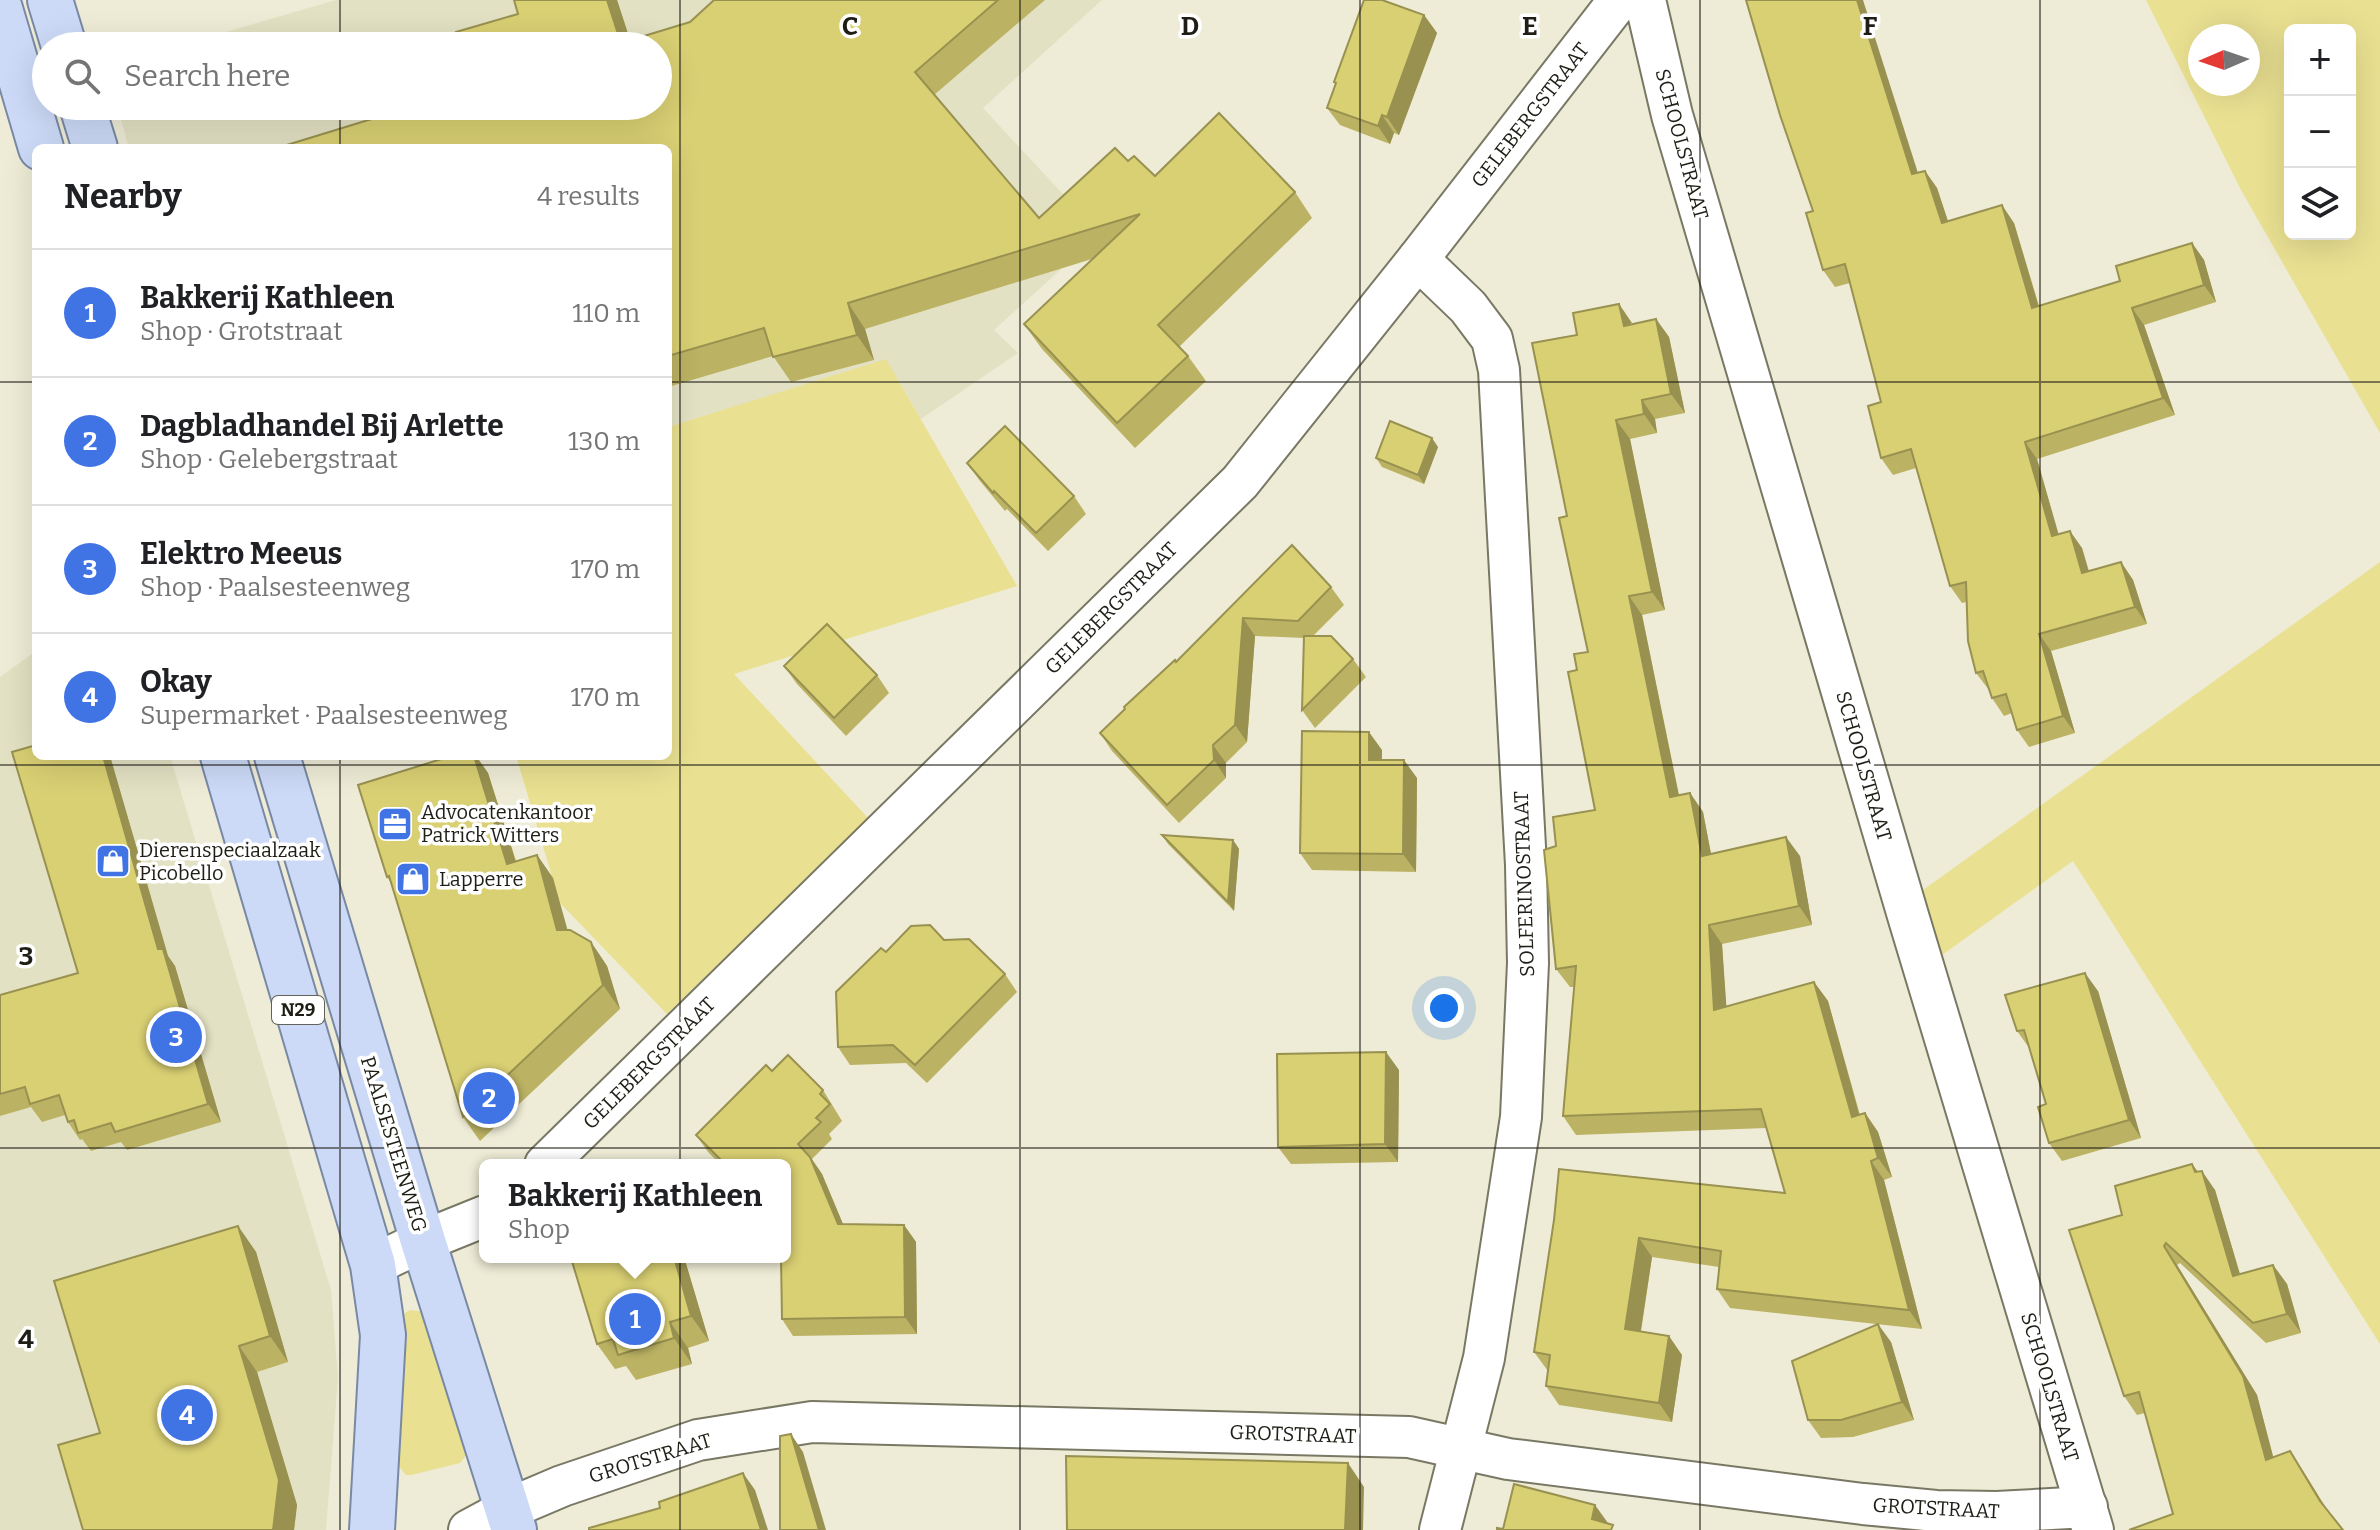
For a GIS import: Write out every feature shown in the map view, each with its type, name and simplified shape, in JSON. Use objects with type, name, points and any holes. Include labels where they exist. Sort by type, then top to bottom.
[{"type":"main road","points":[[50,0],[60,32]]},
{"type":"main road","points":[[0,9],[32,117]]},
{"type":"main road","points":[[33,120],[40,144]]},
{"type":"main road","points":[[86,120],[94,144]]},
{"type":"main road","name":"N29","points":[[224,760],[373,1265],[383,1335],[372,1530]]},
{"type":"main road","name":"PAALSESTEENWEG","points":[[278,760],[423,1241],[511,1519]]},
{"type":"street","name":"GELEBERGSTRAAT","points":[[551,1159],[1240,482],[1619,0]]},
{"type":"street","name":"SCHOOLSTRAAT","points":[[1645,0],[1672,115],[1913,934],[2090,1518]]},
{"type":"street","name":"SOLFERINOSTRAAT","points":[[1418,259],[1468,307],[1492,339],[1499,370],[1526,865],[1528,963],[1521,1117],[1484,1358],[1440,1530]]},
{"type":"street","points":[[373,1265],[479,1218]]},
{"type":"street","name":"GROTSTRAAT","points":[[469,1530],[511,1519],[562,1486],[698,1440],[812,1422],[1409,1437],[1508,1459],[1936,1511],[2090,1518]]},
{"type":"shaded area","points":[[336,0],[1102,0],[983,108],[1100,234],[994,330],[1018,353],[921,419],[886,360],[672,426],[672,144],[128,144],[121,120],[672,120],[672,32],[226,32]]},
{"type":"shaded area","points":[[2146,0],[2380,0],[2380,433],[2241,190],[2194,96],[2260,96],[2260,24],[2188,24],[2188,84]]},
{"type":"shaded area","points":[[886,359],[1017,586],[734,674],[868,818],[667,1014],[560,903],[517,760],[672,760],[672,426]]},
{"type":"shaded area","points":[[2380,562],[2380,1344],[2073,861],[1942,955],[1923,890]]},
{"type":"shaded area","points":[[32,654],[32,760],[171,760],[331,1290],[338,1378],[326,1530],[0,1530],[0,677]]},
{"type":"shaded area","points":[[410,1310],[426,1312],[470,1450],[460,1463],[406,1475],[398,1465],[400,1325],[405,1313]]},
{"type":"building","points":[[514,0],[607,0],[617,32],[456,32],[518,14]]},
{"type":"building","points":[[714,0],[998,0],[915,72],[1039,218],[1115,148],[1128,161],[1134,156],[1155,176],[1219,113],[1295,192],[1158,325],[1188,356],[1117,423],[1024,324],[1140,214],[848,303],[857,335],[773,357],[764,328],[672,355],[672,144],[290,144],[368,120],[672,120],[672,32],[657,32],[690,22]]},
{"type":"building","points":[[1364,0],[1382,0],[1424,15],[1387,117],[1382,115],[1378,126],[1327,108]]},
{"type":"building","points":[[1746,0],[1857,0],[1912,174],[1925,171],[1942,223],[2002,205],[2032,308],[2120,281],[2116,266],[2192,243],[2204,285],[2132,308],[2163,398],[2025,442],[2052,536],[2070,531],[2082,573],[2121,562],[2135,607],[2039,634],[2063,716],[2017,730],[2006,694],[1992,698],[1983,671],[1976,673],[1968,641],[1966,582],[1950,586],[1911,449],[1881,458],[1868,406],[1881,402],[1845,264],[1823,270],[1806,213],[1813,211]]},
{"type":"building","points":[[1619,304],[1624,326],[1656,319],[1671,394],[1642,400],[1644,414],[1616,420],[1652,592],[1629,596],[1670,797],[1690,793],[1702,856],[1786,837],[1799,906],[1709,925],[1714,1010],[1814,982],[1852,1117],[1865,1113],[1878,1158],[1871,1161],[1909,1310],[1717,1289],[1721,1251],[1639,1238],[1625,1329],[1669,1336],[1659,1403],[1546,1386],[1550,1355],[1534,1352],[1559,1169],[1785,1193],[1761,1109],[1563,1116],[1576,966],[1556,969],[1544,850],[1556,846],[1553,817],[1595,810],[1568,672],[1577,670],[1574,654],[1588,652],[1559,518],[1567,516],[1532,343],[1577,335],[1573,313]]},
{"type":"building","points":[[1390,421],[1432,438],[1418,475],[1376,458]]},
{"type":"building","points":[[1005,426],[1074,496],[1036,533],[993,493],[967,463]]},
{"type":"building","points":[[1292,545],[1331,587],[1298,621],[1243,618],[1235,725],[1213,745],[1214,760],[1167,805],[1100,733],[1124,707],[1176,662]]},
{"type":"building","points":[[827,624],[877,675],[834,718],[784,666]]},
{"type":"building","points":[[1304,636],[1331,636],[1353,659],[1302,710]]},
{"type":"building","points":[[1302,731],[1369,732],[1369,760],[1404,760],[1403,854],[1300,853]]},
{"type":"building","points":[[32,746],[32,760],[104,760],[158,949],[163,949],[208,1104],[115,1132],[111,1123],[78,1133],[74,1120],[68,1122],[59,1095],[30,1104],[25,1087],[0,1094],[0,995],[78,973],[12,752]]},
{"type":"building","points":[[438,760],[475,760],[507,864],[537,855],[557,930],[570,930],[591,942],[603,985],[463,1117],[389,876],[358,785]]},
{"type":"building","points":[[1162,835],[1233,840],[1228,902]]},
{"type":"building","points":[[930,925],[944,940],[969,939],[1005,974],[915,1065],[893,1045],[838,1047],[836,992],[881,948],[886,952],[911,926]]},
{"type":"building","points":[[2085,973],[2129,1120],[2049,1143],[2038,1107],[2046,1104],[2024,1030],[2017,1031],[2005,995]]},
{"type":"building","points":[[1386,1052],[1385,1144],[1278,1147],[1277,1054]]},
{"type":"building","points":[[788,1055],[823,1090],[820,1094],[830,1104],[816,1118],[821,1122],[798,1144],[810,1157],[838,1224],[904,1225],[905,1317],[782,1319],[781,1263],[791,1263],[791,1159],[720,1159],[696,1135],[766,1065],[772,1071]]},
{"type":"building","points":[[2192,1164],[2195,1172],[2202,1171],[2233,1276],[2273,1265],[2287,1314],[2253,1323],[2166,1243],[2164,1246],[2243,1376],[2266,1460],[2290,1451],[2320,1501],[2343,1530],[2129,1530],[2173,1514],[2139,1392],[2124,1396],[2069,1230],[2122,1215],[2115,1186]]},
{"type":"building","points":[[238,1226],[270,1336],[239,1346],[279,1480],[273,1530],[83,1530],[58,1445],[100,1433],[54,1281]]},
{"type":"building","points":[[573,1263],[676,1263],[691,1316],[670,1322],[674,1338],[618,1355],[613,1339],[597,1344]]},
{"type":"building","points":[[1878,1324],[1902,1402],[1841,1420],[1808,1420],[1792,1361]]},
{"type":"building","points":[[791,1434],[819,1530],[780,1530],[780,1436]]},
{"type":"building","points":[[1066,1456],[1348,1463],[1345,1530],[1067,1530]]},
{"type":"building","points":[[743,1473],[761,1530],[589,1530],[660,1508],[659,1502]]},
{"type":"building","points":[[1514,1484],[1595,1505],[1592,1519],[1613,1525],[1611,1530],[1497,1530],[1503,1529]]},
{"type":"place","name":"Advocatenkantoor Patrick Witters","points":[[395,824]]},
{"type":"place","name":"Dierenspeciaalzaak Picobello","points":[[113,861]]},
{"type":"place","name":"Lapperre","points":[[413,879]]},
{"type":"place","name":"Elektro Meeus","points":[[176,1037]]},
{"type":"place","name":"Dagbladhandel Bij Arlette","points":[[489,1098]]},
{"type":"place","name":"Bakkerij Kathleen","points":[[635,1319]]},
{"type":"place","name":"Okay","points":[[187,1415]]}]
